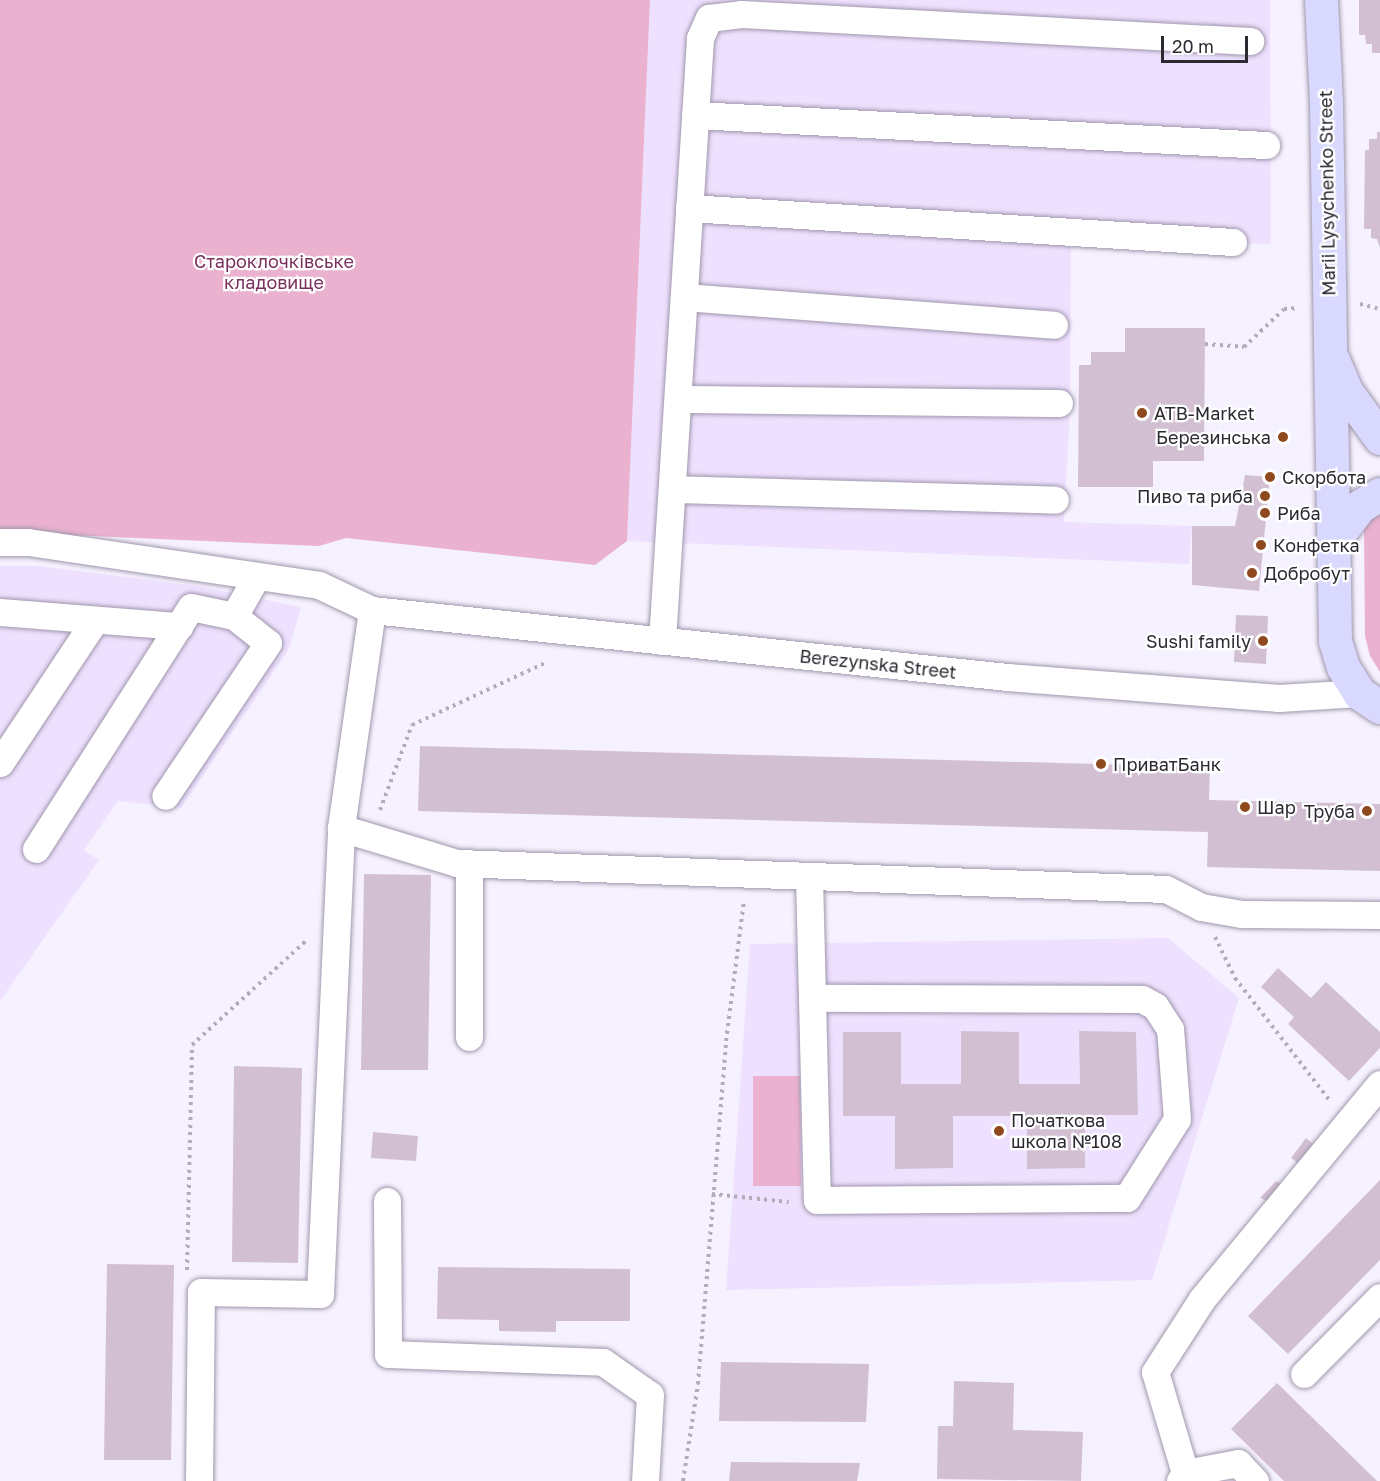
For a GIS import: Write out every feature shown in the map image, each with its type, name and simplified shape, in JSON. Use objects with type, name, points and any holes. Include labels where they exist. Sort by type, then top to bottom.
[{"type":"main road","name":"Marii Lysychenko Street","points":[[1321,0],[1326,103],[1335,640],[1343,667],[1369,700]]},
{"type":"main road","name":"Marii Lysychenko Street","points":[[1329,350],[1346,391],[1380,438]]},
{"type":"main road","points":[[1332,543],[1352,514],[1380,494]]},
{"type":"street","points":[[662,641],[699,38],[709,18],[741,15],[1250,41]]},
{"type":"street","points":[[695,116],[1266,145]]},
{"type":"street","points":[[689,208],[1233,242]]},
{"type":"street","points":[[684,297],[1054,325]]},
{"type":"street","points":[[678,399],[1059,403]]},
{"type":"street","points":[[672,489],[1055,500]]},
{"type":"street","name":"Berezynska Street","points":[[0,542],[28,542],[319,585],[372,610],[1007,677],[1279,698],[1369,700]]},
{"type":"street","points":[[234,616],[257,576]]},
{"type":"street","points":[[36,849],[191,607],[234,616],[268,643],[165,796]]},
{"type":"street","points":[[199,1481],[201,1292],[320,1294],[341,828],[372,610]]},
{"type":"street","points":[[1,614],[179,626]]},
{"type":"street","points":[[0,763],[95,620]]},
{"type":"street","points":[[341,828],[469,863],[1166,889],[1201,907],[1242,914],[1380,915]]},
{"type":"street","points":[[469,863],[469,1038]]},
{"type":"street","points":[[809,876],[812,998],[817,1200],[1127,1198],[1177,1119],[1170,1029],[1155,1006],[1142,999],[812,998]]},
{"type":"street","points":[[1255,1481],[1238,1463],[1183,1477],[1155,1372],[1202,1299],[1346,1122],[1380,1084]]},
{"type":"street","points":[[387,1201],[388,1353],[603,1362],[650,1395],[645,1481]]},
{"type":"street","points":[[1304,1374],[1380,1297]]},
{"type":"path","points":[[1205,344],[1244,347],[1284,309]]},
{"type":"path","points":[[371,836],[412,724],[547,662]]},
{"type":"path","points":[[683,1481],[698,1384],[712,1194],[748,873]]},
{"type":"path","points":[[187,1272],[192,1045],[322,926],[338,906]]},
{"type":"path","points":[[1201,907],[1235,978],[1346,1122]]},
{"type":"path","points":[[712,1194],[809,1204],[817,1200]]},
{"type":"shaded area","points":[[650,0],[1270,0],[1271,244],[1071,237],[1070,409],[1064,522],[1192,526],[1189,564],[627,541]]},
{"type":"shaded area","points":[[0,566],[39,566],[197,586],[301,607],[289,649],[181,808],[118,801],[84,850],[99,860],[0,1001]]},
{"type":"shaded area","name":"Початкова школа №108","points":[[1168,938],[1239,998],[1152,1280],[726,1290],[750,944]]},
{"type":"green space","name":"Староклочківське кладовище","points":[[0,0],[650,0],[627,541],[595,565],[346,538],[319,546],[0,532]]},
{"type":"green space","points":[[1380,514],[1380,672],[1370,656],[1365,636],[1364,532],[1365,525]]},
{"type":"green space","points":[[753,1076],[800,1076],[801,1186],[753,1186]]},
{"type":"building","points":[[1359,0],[1380,0],[1380,53],[1372,53],[1372,44],[1366,44],[1365,35],[1359,35]]},
{"type":"building","points":[[1377,132],[1380,132],[1380,248],[1377,239],[1371,238],[1371,229],[1364,229],[1365,150],[1369,150],[1369,139],[1377,139]]},
{"type":"building","name":"ATB-Market","points":[[1125,328],[1205,328],[1204,461],[1153,461],[1153,487],[1078,487],[1079,365],[1091,365],[1091,352],[1125,352]]},
{"type":"building","points":[[1245,475],[1270,477],[1259,591],[1192,585],[1192,526],[1235,526]]},
{"type":"building","points":[[1236,615],[1268,616],[1266,664],[1234,662]]},
{"type":"building","points":[[420,746],[1210,767],[1209,800],[1380,804],[1380,871],[1207,867],[1208,832],[418,811]]},
{"type":"building","points":[[364,874],[431,875],[428,1070],[361,1070]]},
{"type":"building","points":[[1278,968],[1311,998],[1326,982],[1380,1032],[1380,1048],[1349,1081],[1288,1024],[1294,1017],[1261,987]]},
{"type":"building","points":[[961,1031],[1019,1032],[1019,1084],[1080,1084],[1079,1031],[1136,1032],[1138,1115],[1085,1115],[1085,1168],[1027,1169],[1027,1116],[953,1116],[953,1168],[895,1169],[895,1116],[843,1116],[843,1032],[901,1032],[901,1084],[961,1084]]},
{"type":"building","points":[[234,1066],[302,1068],[298,1263],[232,1262]]},
{"type":"building","points":[[373,1132],[418,1136],[416,1161],[371,1158]]},
{"type":"building","points":[[1306,1138],[1317,1147],[1302,1166],[1291,1158]]},
{"type":"building","points":[[1380,1180],[1380,1260],[1288,1354],[1248,1316]]},
{"type":"building","points":[[1276,1181],[1286,1186],[1274,1204],[1260,1198]]},
{"type":"building","points":[[107,1264],[174,1265],[171,1460],[104,1460]]},
{"type":"building","points":[[438,1267],[630,1269],[630,1321],[556,1321],[556,1332],[499,1331],[499,1320],[437,1319]]},
{"type":"building","points":[[721,1362],[869,1364],[866,1422],[719,1421]]},
{"type":"building","points":[[954,1381],[1014,1383],[1013,1430],[1083,1432],[1081,1481],[937,1479],[938,1426],[953,1426]]},
{"type":"building","points":[[1277,1383],[1377,1481],[1284,1481],[1231,1429]]},
{"type":"building","points":[[731,1462],[860,1463],[857,1481],[729,1481]]},
{"type":"place","name":"ATB-Market","points":[[1142,413]]},
{"type":"place","name":"Березинська","points":[[1283,437]]},
{"type":"place","name":"Скорбота","points":[[1270,477]]},
{"type":"place","name":"Пиво та риба","points":[[1265,496]]},
{"type":"place","name":"Риба","points":[[1265,513]]},
{"type":"place","name":"Конфетка","points":[[1261,545]]},
{"type":"place","name":"Добробут","points":[[1252,573]]},
{"type":"place","name":"Sushi family","points":[[1263,641]]},
{"type":"place","name":"ПриватБанк","points":[[1101,764]]},
{"type":"place","name":"Шар","points":[[1245,807]]},
{"type":"place","name":"Труба","points":[[1367,811]]},
{"type":"place","name":"Початкова школа №108","points":[[999,1131]]}]
